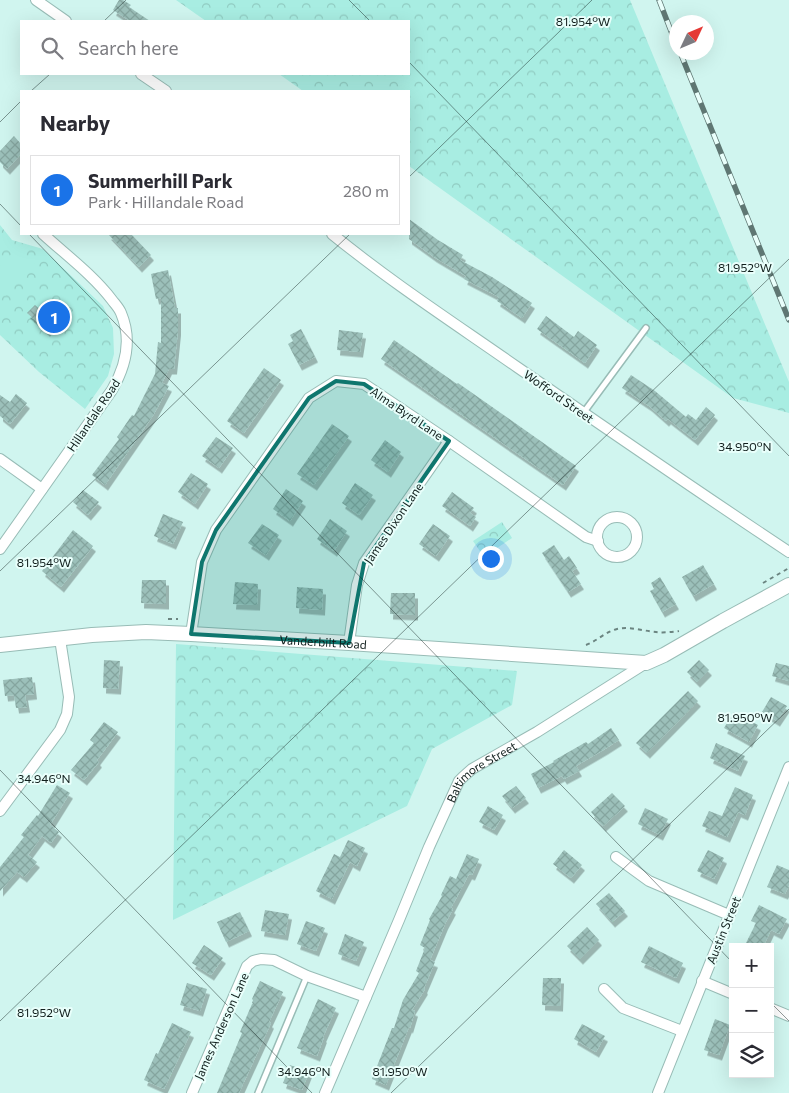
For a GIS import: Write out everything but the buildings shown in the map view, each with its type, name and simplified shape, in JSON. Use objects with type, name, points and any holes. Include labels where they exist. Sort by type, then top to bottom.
[{"type":"street","points":[[36,0],[65,20]]},
{"type":"street","points":[[142,75],[165,90]]},
{"type":"street","name":"Hillandale Road","points":[[0,549],[112,390],[124,365],[126,344],[124,324],[120,311],[103,288],[43,235]]},
{"type":"street","name":"Wofford Street","points":[[333,235],[386,276],[683,482],[789,552]]},
{"type":"street","name":"Alma Byrd Lane","points":[[191,634],[202,562],[216,530],[309,398],[336,381],[364,384],[586,537],[598,541]]},
{"type":"street","name":"James Dixon Lane","points":[[349,642],[357,585],[364,564],[449,441]]},
{"type":"street","points":[[0,459],[42,489]]},
{"type":"street","name":"Baltimore Street","points":[[325,1093],[459,781],[472,769],[537,732],[646,663],[664,655],[789,585]]},
{"type":"street","name":"Vanderbilt Road","points":[[0,645],[92,635],[146,632],[349,642],[646,663]]},
{"type":"street","points":[[0,811],[60,730],[67,714],[69,698],[60,639]]},
{"type":"street","name":"Austin Street","points":[[658,1093],[789,767]]},
{"type":"street","points":[[616,858],[649,881],[729,915]]},
{"type":"street","name":"James Anderson Lane","points":[[192,1093],[247,966],[253,961],[260,959],[274,960],[307,976],[366,997]]},
{"type":"street","points":[[702,982],[729,992]]},
{"type":"street","points":[[604,989],[623,1008],[682,1031]]},
{"type":"street","points":[[774,1010],[789,1016]]},
{"type":"lane","points":[[583,413],[646,328]]},
{"type":"lane","points":[[258,1093],[307,976]]},
{"type":"path","points":[[763,583],[789,568]]},
{"type":"path","points":[[580,647],[592,643],[604,634],[617,629],[634,629],[658,633],[681,631]]},
{"type":"highlighted area","points":[[336,381],[364,384],[449,441],[364,563],[349,643],[191,634],[202,562],[216,530],[309,398]]},
{"type":"green space","points":[[176,0],[630,0],[789,382],[789,413],[733,398],[410,167],[410,90],[302,90],[280,75],[410,75],[410,20],[205,20]]},
{"type":"green space","points":[[0,225],[12,240],[43,249],[103,306],[113,328],[114,354],[108,376],[85,409],[39,372],[0,335]]},
{"type":"green space","points":[[18,247],[35,263],[5,296],[0,292],[0,266]]},
{"type":"green space","points":[[502,522],[512,538],[484,557],[473,541]]},
{"type":"green space","points":[[176,644],[517,671],[512,705],[432,749],[407,806],[173,920]]},
{"type":"railway","points":[[659,0],[669,26]]},
{"type":"railway","points":[[683,60],[789,320]]},
{"type":"place","name":"Summerhill Park","points":[[54,317]]}]
